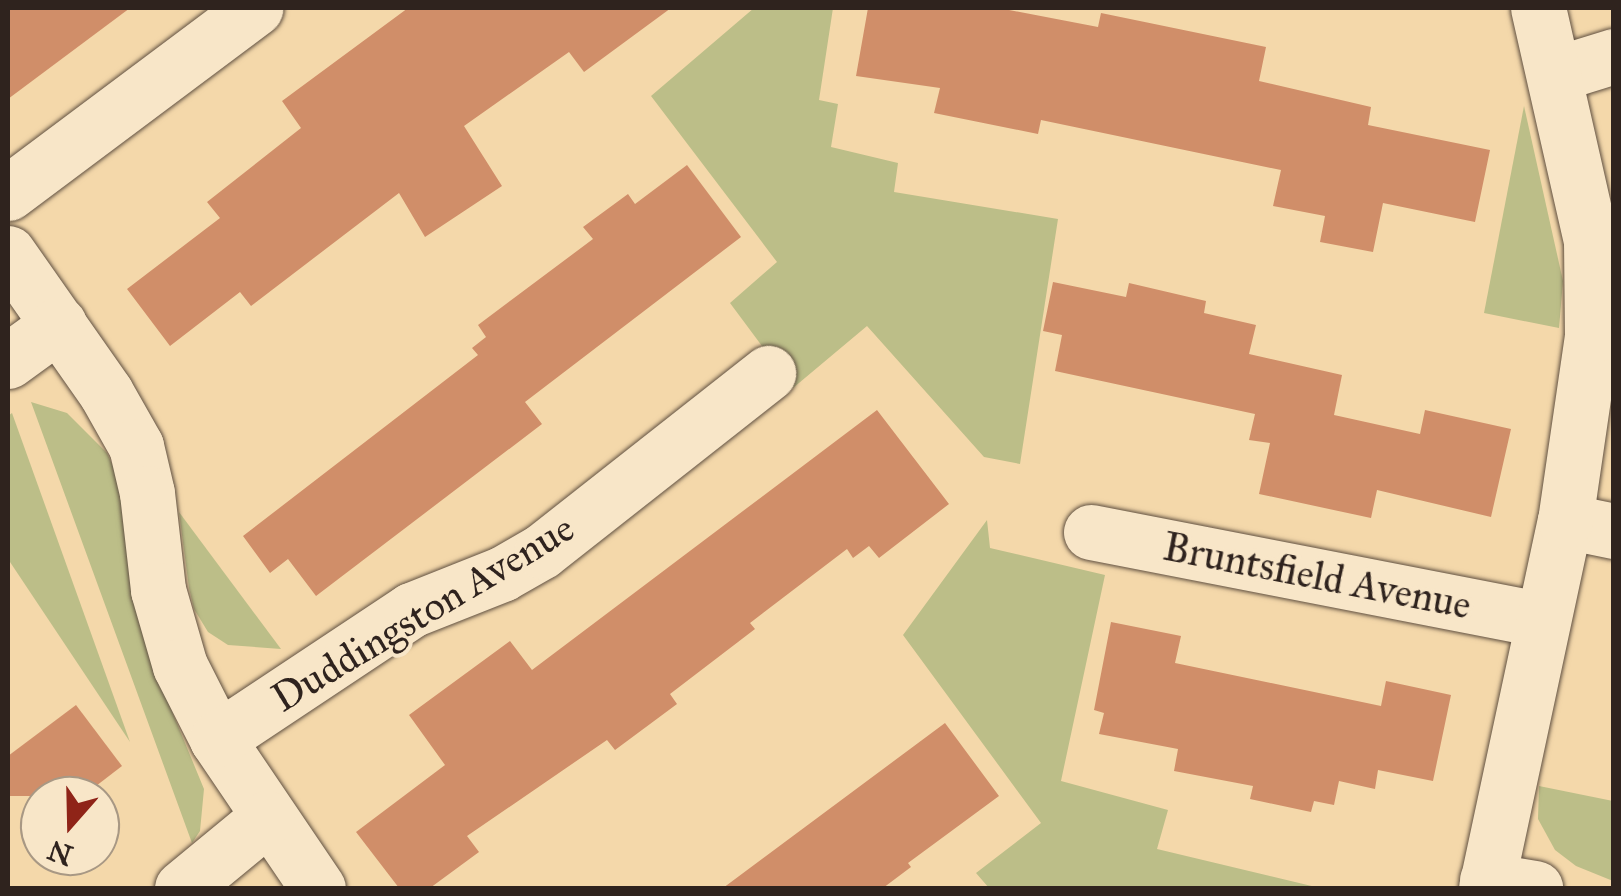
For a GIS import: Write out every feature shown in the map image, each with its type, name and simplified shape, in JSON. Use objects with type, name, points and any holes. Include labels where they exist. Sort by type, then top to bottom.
[{"type":"street","points":[[8,194],[255,8]]},
{"type":"street","points":[[1503,886],[1542,620],[1589,526],[1591,241],[1538,8]]},
{"type":"street","points":[[1556,74],[1614,56]]},
{"type":"street","points":[[8,253],[59,324],[136,446],[158,590],[180,666],[217,739],[318,888]]},
{"type":"street","points":[[8,362],[59,324]]},
{"type":"street","name":"Duddingston Avenue","points":[[217,739],[411,610],[502,574],[542,551],[768,372]]},
{"type":"street","name":"Bruntsfield Avenue","points":[[1091,532],[1542,620]]},
{"type":"street","points":[[182,888],[268,818]]},
{"type":"green space","points":[[754,8],[833,8],[819,100],[838,104],[831,147],[898,163],[894,192],[1058,219],[1020,464],[984,457],[867,326],[793,388],[730,303],[777,262],[651,96]]},
{"type":"green space","points":[[1524,106],[1563,281],[1559,328],[1484,313]]},
{"type":"green space","points":[[31,402],[67,413],[107,453],[117,475],[164,692],[204,789],[200,831],[192,843]]},
{"type":"green space","points":[[12,413],[130,742],[8,559],[8,416]]},
{"type":"green space","points":[[179,512],[281,649],[228,645],[208,632],[194,609]]},
{"type":"green space","points":[[987,520],[990,548],[1105,575],[1061,781],[1168,810],[1157,849],[1320,888],[989,888],[976,873],[1041,823],[903,635]]},
{"type":"green space","points":[[1539,786],[1613,801],[1613,881],[1576,866],[1555,850],[1538,819]]},
{"type":"building","points":[[8,8],[130,8],[8,99]]},
{"type":"building","points":[[408,8],[671,8],[584,72],[569,52],[464,126],[502,186],[425,237],[399,193],[251,306],[240,292],[170,346],[127,289],[220,218],[207,202],[301,128],[282,101]]},
{"type":"building","points":[[868,8],[999,8],[1098,27],[1101,13],[1266,47],[1259,81],[1371,107],[1368,125],[1490,150],[1475,222],[1383,203],[1373,252],[1320,242],[1325,216],[1273,206],[1281,170],[1041,120],[1038,134],[934,113],[940,88],[856,76]]},
{"type":"building","points":[[687,165],[741,237],[525,402],[542,424],[316,596],[288,559],[270,573],[243,536],[478,355],[472,348],[486,337],[478,325],[593,239],[583,227],[628,194],[635,204]]},
{"type":"building","points":[[1053,282],[1126,297],[1129,283],[1206,301],[1204,313],[1256,325],[1249,354],[1342,375],[1334,415],[1420,434],[1425,410],[1511,429],[1491,517],[1377,490],[1371,518],[1259,494],[1270,443],[1249,440],[1255,414],[1055,371],[1062,335],[1043,331]]},
{"type":"building","points":[[877,410],[949,504],[879,558],[869,546],[853,558],[847,549],[750,623],[755,629],[670,694],[677,704],[615,750],[607,740],[467,836],[479,852],[430,888],[399,888],[356,832],[445,765],[409,715],[510,641],[532,670]]},
{"type":"building","points":[[1111,622],[1181,636],[1175,663],[1381,706],[1386,681],[1451,695],[1433,781],[1378,770],[1375,789],[1339,781],[1334,805],[1314,801],[1311,812],[1250,799],[1253,786],[1174,771],[1178,749],[1099,734],[1104,713],[1094,710]]},
{"type":"building","points":[[76,705],[122,766],[109,776],[20,776],[20,796],[8,796],[8,756]]},
{"type":"building","points":[[945,723],[999,796],[908,863],[911,867],[883,888],[723,888]]}]
